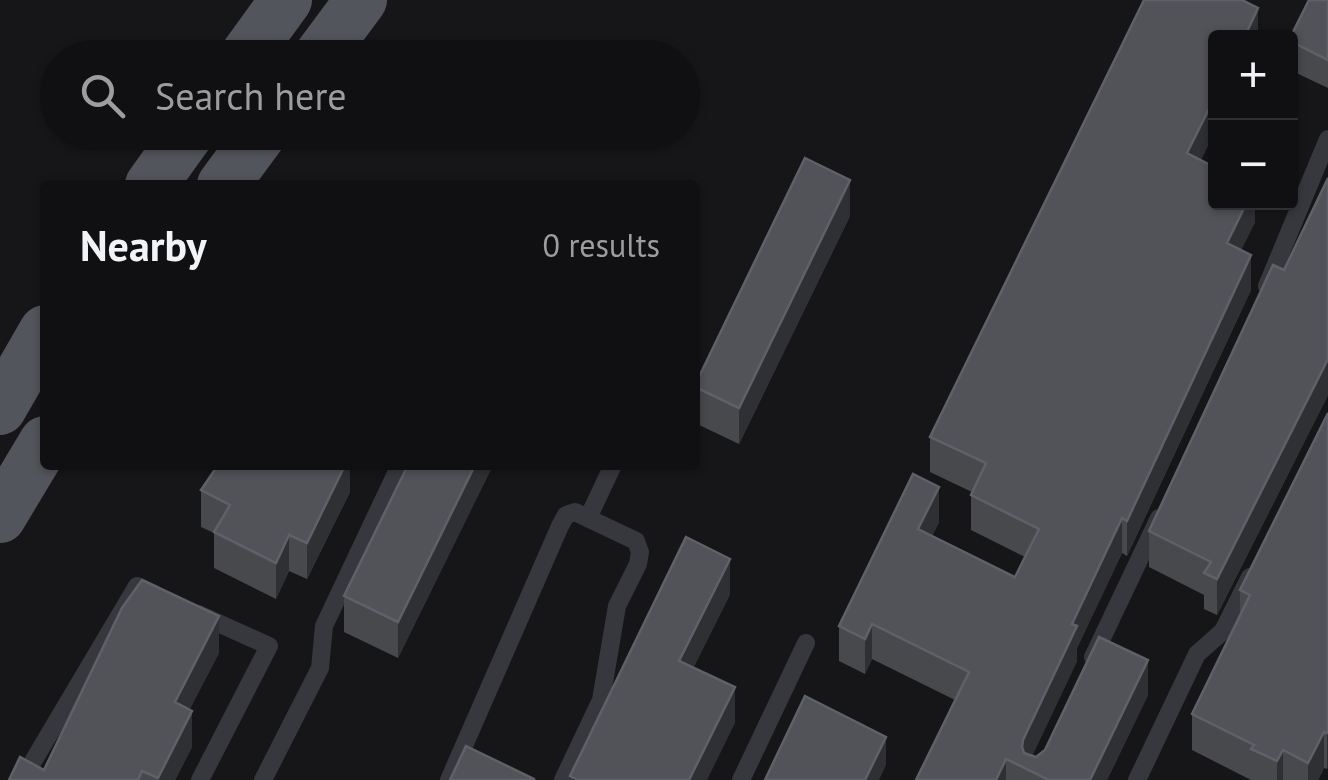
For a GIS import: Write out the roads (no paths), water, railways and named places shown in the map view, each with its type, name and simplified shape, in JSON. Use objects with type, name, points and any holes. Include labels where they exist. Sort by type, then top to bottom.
[{"type":"main road","points":[[257,40],[286,0]]},
{"type":"main road","points":[[332,40],[362,0]]},
{"type":"main road","points":[[154,180],[176,150]]},
{"type":"main road","points":[[226,180],[248,150]]},
{"type":"main road","points":[[0,409],[40,340]]},
{"type":"main road","points":[[0,516],[40,450]]},
{"type":"lane","points":[[1258,306],[1328,138]]},
{"type":"lane","points":[[263,780],[320,668],[324,626],[398,470]]},
{"type":"lane","points":[[588,518],[612,470]]},
{"type":"lane","points":[[1088,668],[1168,498]]},
{"type":"lane","points":[[449,780],[560,526],[566,515],[575,512],[636,541],[640,552],[617,606],[601,700],[563,780]]},
{"type":"lane","points":[[1137,780],[1197,654],[1223,631],[1260,558]]},
{"type":"lane","points":[[22,780],[137,586],[269,646],[200,780]]},
{"type":"lane","points":[[740,780],[806,643]]}]
